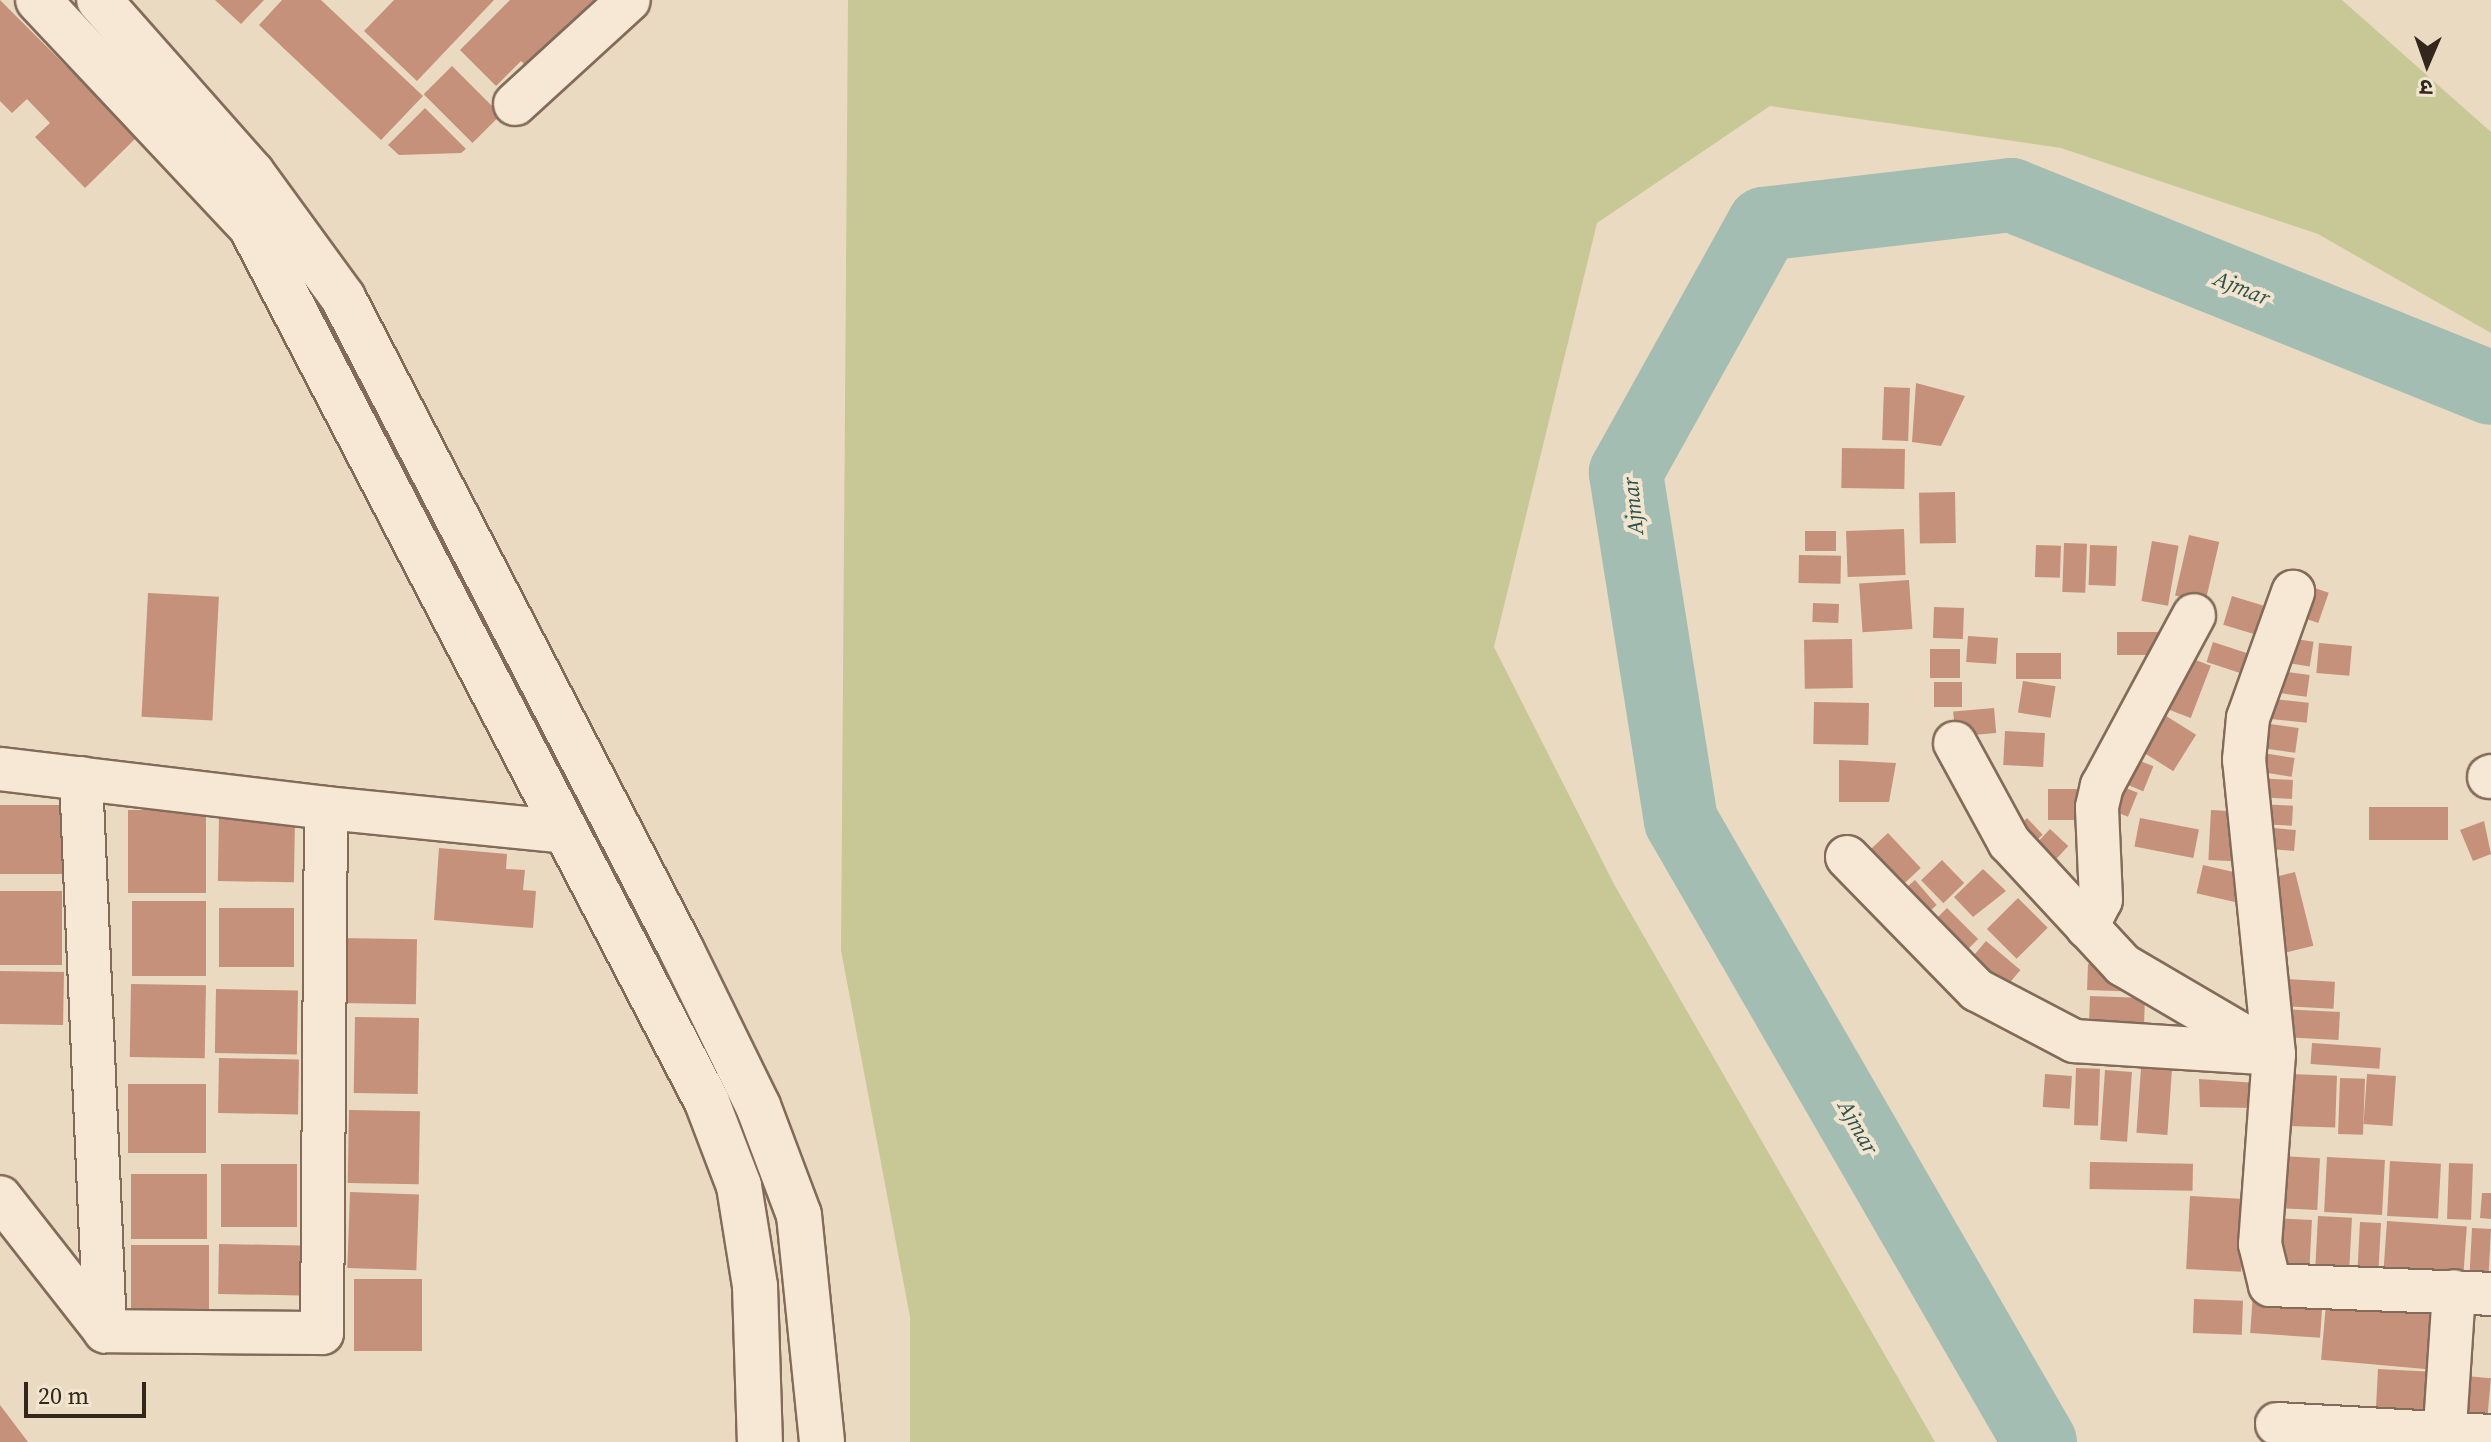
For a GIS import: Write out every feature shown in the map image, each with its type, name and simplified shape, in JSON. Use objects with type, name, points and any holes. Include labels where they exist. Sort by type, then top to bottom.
[{"type":"street","points":[[38,0],[251,227],[707,1102],[739,1186],[755,1286],[760,1442]]},
{"type":"street","points":[[99,0],[252,173],[343,298],[682,951],[758,1106],[799,1215],[822,1442]]},
{"type":"street","points":[[515,104],[629,0]]},
{"type":"street","points":[[2293,592],[2248,718],[2244,760],[2274,1054],[2260,1244],[2270,1285],[2472,1292],[2444,1438]]},
{"type":"street","points":[[2087,927],[2101,900],[2097,807],[2102,786],[2194,615]]},
{"type":"street","points":[[1955,743],[2009,842],[2123,965],[2274,1054]]},
{"type":"street","points":[[0,769],[326,808],[567,832]]},
{"type":"street","points":[[81,778],[105,1331]]},
{"type":"street","points":[[4,1211],[105,1331],[322,1333],[326,808]]},
{"type":"street","points":[[1847,857],[1977,990],[2074,1041],[2274,1054]]},
{"type":"street","points":[[2277,1424],[2444,1438],[2491,1436]]},
{"type":"green space","points":[[848,0],[2342,0],[2491,132],[2491,333],[2318,234],[2061,148],[1770,106],[1597,223],[1494,647],[1615,886],[1935,1442],[910,1442],[910,1317],[841,950]]},
{"type":"building","points":[[0,0],[137,137],[85,188],[35,137],[50,123],[27,99],[12,113],[0,101]]},
{"type":"building","points":[[215,0],[264,0],[241,24]]},
{"type":"building","points":[[282,0],[321,0],[423,96],[381,140],[259,25]]},
{"type":"building","points":[[394,0],[494,0],[417,81],[364,31]]},
{"type":"building","points":[[510,0],[597,0],[604,6],[535,75],[521,61],[496,86],[460,50]]},
{"type":"building","points":[[452,66],[501,115],[473,143],[424,94]]},
{"type":"building","points":[[425,108],[466,149],[461,153],[399,155],[388,145]]},
{"type":"building","points":[[1916,383],[1965,396],[1941,446],[1912,442]]},
{"type":"building","points":[[1884,387],[1910,388],[1908,441],[1882,440]]},
{"type":"building","points":[[1842,448],[1905,449],[1904,489],[1841,488]]},
{"type":"building","points":[[1955,492],[1956,543],[1920,544],[1919,493]]},
{"type":"building","points":[[1904,529],[1906,575],[1848,577],[1846,531]]},
{"type":"building","points":[[1805,531],[1836,531],[1836,551],[1805,551]]},
{"type":"building","points":[[2189,535],[2219,542],[2205,602],[2175,595]]},
{"type":"building","points":[[2152,541],[2179,546],[2168,606],[2141,601]]},
{"type":"building","points":[[2064,543],[2087,544],[2085,593],[2062,592]]},
{"type":"building","points":[[2036,545],[2061,546],[2060,578],[2035,577]]},
{"type":"building","points":[[2090,545],[2117,546],[2116,586],[2089,585]]},
{"type":"building","points":[[1799,555],[1841,556],[1841,584],[1799,583]]},
{"type":"building","points":[[1909,580],[1912,629],[1863,632],[1859,583]]},
{"type":"building","points":[[2306,585],[2329,593],[2318,623],[2296,615]]},
{"type":"building","points":[[148,593],[219,597],[212,721],[142,717]]},
{"type":"building","points":[[2232,596],[2281,611],[2272,640],[2223,625]]},
{"type":"building","points":[[1813,603],[1839,604],[1838,623],[1812,622]]},
{"type":"building","points":[[1934,607],[1964,608],[1963,639],[1933,638]]},
{"type":"building","points":[[2117,632],[2170,632],[2170,655],[2117,655]]},
{"type":"building","points":[[1968,636],[1998,638],[1996,664],[1966,662]]},
{"type":"building","points":[[2283,637],[2314,642],[2310,667],[2279,662]]},
{"type":"building","points":[[1852,639],[1853,688],[1805,689],[1804,640]]},
{"type":"building","points":[[2213,642],[2252,655],[2246,675],[2207,662]]},
{"type":"building","points":[[2319,643],[2352,646],[2349,676],[2316,673]]},
{"type":"building","points":[[1930,649],[1960,649],[1960,678],[1930,678]]},
{"type":"building","points":[[2016,653],[2061,653],[2061,679],[2016,679]]},
{"type":"building","points":[[2180,654],[2211,666],[2191,718],[2160,706]]},
{"type":"building","points":[[2274,670],[2310,675],[2307,697],[2271,692]]},
{"type":"building","points":[[2023,681],[2056,686],[2051,718],[2018,713]]},
{"type":"building","points":[[1934,682],[1962,682],[1962,707],[1934,707]]},
{"type":"building","points":[[2273,699],[2309,703],[2307,723],[2271,719]]},
{"type":"building","points":[[1814,702],[1869,703],[1868,745],[1813,744]]},
{"type":"building","points":[[1994,708],[1996,733],[1955,736],[1953,712]]},
{"type":"building","points":[[2163,714],[2196,735],[2173,771],[2140,750]]},
{"type":"building","points":[[2263,723],[2299,728],[2295,753],[2260,748]]},
{"type":"building","points":[[2005,731],[2045,733],[2043,767],[2003,765]]},
{"type":"building","points":[[2263,753],[2295,758],[2292,777],[2260,772]]},
{"type":"building","points":[[2133,758],[2153,766],[2143,791],[2123,783]]},
{"type":"building","points":[[1839,760],[1896,763],[1889,802],[1839,802]]},
{"type":"building","points":[[2256,778],[2293,780],[2292,799],[2255,797]]},
{"type":"building","points":[[2121,786],[2138,793],[2128,817],[2111,810]]},
{"type":"building","points":[[2048,789],[2087,789],[2087,820],[2048,820]]},
{"type":"building","points":[[2260,804],[2293,806],[2292,826],[2259,824]]},
{"type":"building","points":[[0,805],[62,805],[62,874],[0,874]]},
{"type":"building","points":[[2369,807],[2448,807],[2448,840],[2369,840]]},
{"type":"building","points":[[128,810],[206,810],[206,893],[128,893]]},
{"type":"building","points":[[2211,810],[2247,812],[2244,862],[2208,860]]},
{"type":"building","points":[[219,817],[295,818],[294,882],[218,881]]},
{"type":"building","points":[[2027,818],[2043,835],[2024,853],[2008,836]]},
{"type":"building","points":[[2140,818],[2199,829],[2193,858],[2134,846]]},
{"type":"building","points":[[2484,821],[2491,854],[2473,861],[2460,830]]},
{"type":"building","points":[[2261,827],[2296,830],[2294,851],[2259,848]]},
{"type":"building","points":[[2050,829],[2068,846],[2046,870],[2027,853]]},
{"type":"building","points":[[1888,833],[1921,868],[1890,897],[1857,862]]},
{"type":"building","points":[[439,848],[507,854],[506,869],[525,870],[523,890],[536,891],[533,928],[434,920]]},
{"type":"building","points":[[1942,860],[1964,883],[1943,903],[1921,880]]},
{"type":"building","points":[[2203,865],[2248,875],[2241,904],[2196,893]]},
{"type":"building","points":[[1983,869],[2006,891],[1973,917],[1954,897]]},
{"type":"building","points":[[2295,872],[2313,946],[2280,954],[2262,880]]},
{"type":"building","points":[[1915,880],[1937,905],[1917,922],[1895,897]]},
{"type":"building","points":[[0,891],[62,891],[62,965],[0,965]]},
{"type":"building","points":[[2018,898],[2048,928],[2017,959],[1987,929]]},
{"type":"building","points":[[132,901],[206,901],[206,976],[132,976]]},
{"type":"building","points":[[219,908],[294,908],[294,967],[219,967]]},
{"type":"building","points":[[1947,908],[1978,939],[1960,957],[1929,926]]},
{"type":"building","points":[[340,938],[417,939],[416,1004],[339,1003]]},
{"type":"building","points":[[1986,941],[2020,970],[2006,987],[1972,958]]},
{"type":"building","points":[[2088,964],[2123,965],[2122,991],[2087,990]]},
{"type":"building","points":[[0,971],[64,972],[63,1025],[0,1024]]},
{"type":"building","points":[[2284,979],[2335,982],[2334,1009],[2283,1006]]},
{"type":"building","points":[[131,984],[206,985],[205,1058],[130,1057]]},
{"type":"building","points":[[216,989],[298,990],[297,1054],[215,1053]]},
{"type":"building","points":[[2090,996],[2145,998],[2144,1032],[2089,1030]]},
{"type":"building","points":[[2282,1009],[2340,1012],[2338,1040],[2281,1037]]},
{"type":"building","points":[[355,1017],[419,1018],[418,1094],[354,1093]]},
{"type":"building","points":[[2312,1043],[2381,1048],[2379,1069],[2311,1064]]},
{"type":"building","points":[[219,1058],[299,1059],[298,1114],[218,1113]]},
{"type":"building","points":[[2076,1068],[2100,1069],[2098,1126],[2074,1125]]},
{"type":"building","points":[[2141,1068],[2172,1070],[2167,1135],[2136,1133]]},
{"type":"building","points":[[2105,1070],[2132,1072],[2127,1142],[2100,1140]]},
{"type":"building","points":[[2045,1074],[2072,1076],[2070,1109],[2043,1107]]},
{"type":"building","points":[[2290,1074],[2337,1076],[2335,1128],[2288,1126]]},
{"type":"building","points":[[2367,1074],[2396,1076],[2392,1126],[2364,1124]]},
{"type":"building","points":[[2340,1078],[2365,1079],[2363,1135],[2338,1134]]},
{"type":"building","points":[[2199,1079],[2257,1083],[2255,1108],[2200,1107]]},
{"type":"building","points":[[128,1084],[206,1084],[206,1153],[128,1153]]},
{"type":"building","points":[[349,1110],[420,1111],[419,1184],[348,1183]]},
{"type":"building","points":[[2279,1156],[2320,1158],[2317,1210],[2276,1208]]},
{"type":"building","points":[[2327,1157],[2385,1160],[2382,1215],[2324,1212]]},
{"type":"building","points":[[2390,1161],[2441,1164],[2438,1219],[2387,1216]]},
{"type":"building","points":[[2090,1162],[2193,1164],[2193,1191],[2090,1189]]},
{"type":"building","points":[[2449,1163],[2473,1164],[2471,1220],[2447,1219]]},
{"type":"building","points":[[221,1164],[297,1164],[297,1227],[221,1227]]},
{"type":"building","points":[[131,1174],[207,1174],[207,1239],[131,1239]]},
{"type":"building","points":[[350,1192],[419,1194],[416,1270],[347,1268]]},
{"type":"building","points":[[2482,1193],[2491,1193],[2491,1219],[2480,1218]]},
{"type":"building","points":[[2190,1196],[2245,1199],[2241,1272],[2186,1269]]},
{"type":"building","points":[[2318,1216],[2352,1218],[2349,1275],[2315,1273]]},
{"type":"building","points":[[2273,1218],[2312,1220],[2309,1274],[2270,1272]]},
{"type":"building","points":[[2387,1221],[2467,1227],[2463,1281],[2383,1276]]},
{"type":"building","points":[[2360,1222],[2381,1223],[2378,1273],[2357,1272]]},
{"type":"building","points":[[2472,1228],[2491,1229],[2488,1284],[2469,1283]]},
{"type":"building","points":[[219,1244],[301,1245],[300,1295],[218,1294]]},
{"type":"building","points":[[131,1245],[209,1245],[209,1310],[131,1310]]},
{"type":"building","points":[[354,1279],[422,1279],[422,1351],[354,1351]]},
{"type":"building","points":[[2253,1293],[2323,1298],[2320,1338],[2250,1333]]},
{"type":"building","points":[[2194,1299],[2243,1301],[2242,1335],[2193,1333]]},
{"type":"building","points":[[2326,1304],[2439,1314],[2434,1370],[2321,1360]]},
{"type":"building","points":[[2378,1369],[2431,1372],[2428,1426],[2375,1423]]},
{"type":"building","points":[[2455,1375],[2491,1378],[2486,1430],[2450,1427]]},
{"type":"building","points":[[0,1405],[28,1442],[0,1442]]},
{"type":"waterway","name":"Ajmar","points":[[2040,1442],[1681,821],[1626,472],[1764,224],[2011,195],[2491,388]]}]
